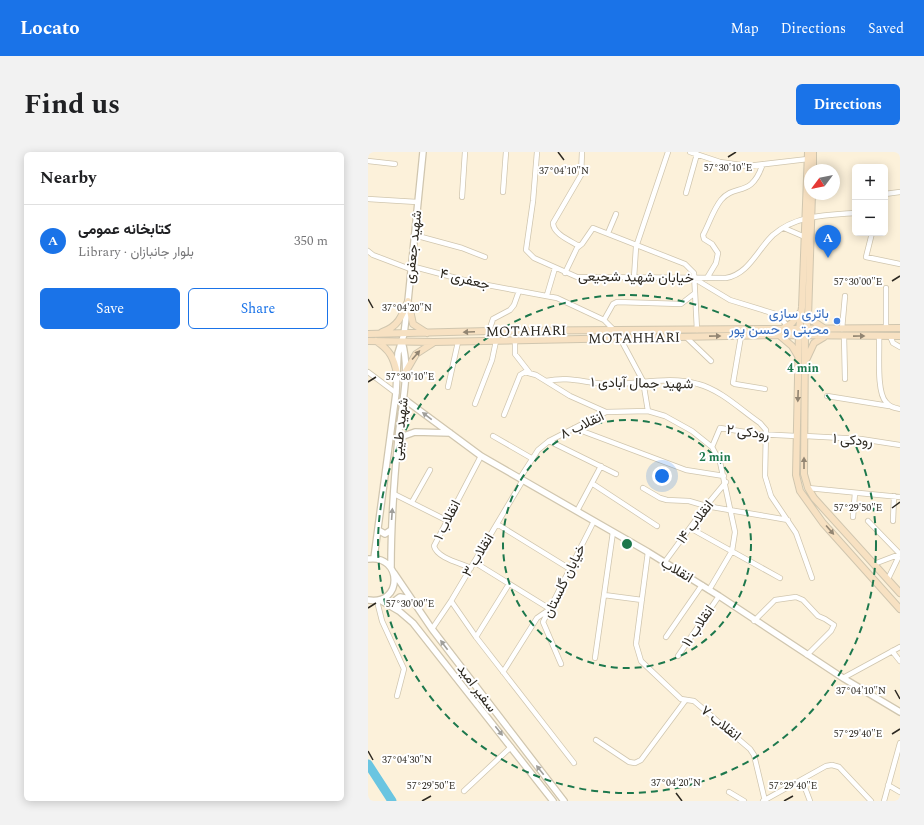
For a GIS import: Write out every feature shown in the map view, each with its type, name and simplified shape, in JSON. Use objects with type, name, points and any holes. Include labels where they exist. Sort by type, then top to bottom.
[{"type":"main road","points":[[810,154],[812,164]]},
{"type":"main road","points":[[810,154],[808,217],[808,312],[802,333],[799,358],[796,475],[800,490],[824,523],[900,609]]},
{"type":"main road","points":[[811,200],[805,237],[802,307],[802,333],[805,361],[804,474],[808,488],[814,498],[900,593]]},
{"type":"main road","points":[[408,301],[413,324],[417,328],[429,334]]},
{"type":"main road","points":[[397,374],[392,355],[377,338],[399,321],[408,301]]},
{"type":"main road","points":[[799,358],[792,346],[776,332],[788,326],[797,317],[802,307]]},
{"type":"main road","points":[[808,312],[811,318],[828,329]]},
{"type":"main road","points":[[802,333],[828,329],[900,328]]},
{"type":"main road","points":[[805,361],[814,344],[818,340],[828,337],[828,329]]},
{"type":"main road","name":"MOTAHARI","points":[[368,334],[377,338],[404,334],[489,331],[697,330],[776,332]]},
{"type":"main road","name":"MOTAHHARI","points":[[368,341],[377,338],[402,342],[458,342],[741,336],[776,332],[802,333],[828,337],[900,336]]},
{"type":"main road","points":[[405,373],[416,354],[435,342],[436,334]]},
{"type":"street","name":"شهید جعفری","points":[[402,342],[408,301],[410,268],[423,152]]},
{"type":"street","points":[[462,197],[465,152]]},
{"type":"street","points":[[503,192],[506,152]]},
{"type":"street","name":"خیابان شهید شجیعی","points":[[537,152],[533,201],[526,250],[534,258],[565,273],[587,278],[726,278],[739,273],[772,236],[784,228],[808,217]]},
{"type":"street","points":[[579,246],[558,232],[554,228],[553,223],[581,175],[583,168],[582,152]]},
{"type":"street","points":[[634,278],[636,247],[668,152]]},
{"type":"street","points":[[690,152],[735,165],[762,166],[810,154]]},
{"type":"street","points":[[686,193],[697,154]]},
{"type":"street","points":[[368,161],[395,164]]},
{"type":"street","points":[[707,278],[716,263],[718,253],[712,244],[704,239],[703,235],[721,200],[754,183],[758,178],[762,166]]},
{"type":"street","points":[[888,194],[900,192]]},
{"type":"street","points":[[368,199],[417,202]]},
{"type":"street","points":[[808,217],[852,213]]},
{"type":"street","points":[[608,233],[616,214]]},
{"type":"street","points":[[565,273],[579,246],[593,228],[608,233],[636,247],[685,264],[693,270],[697,330]]},
{"type":"street","points":[[784,228],[805,237]]},
{"type":"street","points":[[414,235],[462,248],[485,257]]},
{"type":"street","points":[[871,236],[866,257],[900,264]]},
{"type":"street","name":"جعفری ۴","points":[[368,251],[373,255],[410,268],[471,282],[557,298],[604,320],[614,330]]},
{"type":"street","points":[[547,295],[555,268]]},
{"type":"street","points":[[694,278],[730,300],[779,315],[788,326]]},
{"type":"street","points":[[886,288],[886,328]]},
{"type":"street","points":[[489,331],[493,319],[510,310],[514,305],[519,291]]},
{"type":"street","points":[[604,320],[613,304],[617,302],[681,304],[695,293]]},
{"type":"street","points":[[842,329],[845,296]]},
{"type":"street","points":[[741,336],[733,383],[765,389]]},
{"type":"street","points":[[844,336],[845,379]]},
{"type":"street","points":[[879,336],[881,386],[883,397],[889,406]]},
{"type":"street","points":[[890,336],[895,345],[900,347]]},
{"type":"street","points":[[686,337],[711,361]]},
{"type":"street","points":[[620,338],[644,381],[648,411]]},
{"type":"street","points":[[514,340],[515,354],[529,372],[570,396],[606,412]]},
{"type":"street","points":[[475,404],[492,360],[496,341]]},
{"type":"street","name":"شهید طیبی","points":[[390,567],[391,530],[398,438],[404,398],[406,354],[402,342]]},
{"type":"street","name":"شهید طیبی","points":[[371,558],[378,530],[396,393],[398,353],[402,342]]},
{"type":"street","points":[[448,387],[458,342]]},
{"type":"street","points":[[368,372],[396,393]]},
{"type":"street","points":[[504,415],[520,375],[522,373],[529,372]]},
{"type":"street","name":"شهید جمال آبادی ۱","points":[[546,381],[562,378],[606,384],[644,381],[688,382],[707,387],[760,423],[766,430],[766,435]]},
{"type":"street","points":[[827,396],[900,409]]},
{"type":"street","name":"انقلاب","points":[[404,398],[481,456],[648,552],[702,585],[754,621],[843,678],[900,712]]},
{"type":"street","name":"انقلاب ۸","points":[[521,479],[538,450],[548,441],[606,412],[648,411],[665,416],[692,431],[712,447],[720,462],[726,482],[729,510],[735,532],[732,551]]},
{"type":"street","points":[[574,428],[686,470],[724,476]]},
{"type":"street","name":"رودکی ۲","points":[[712,447],[720,428],[766,435],[796,436]]},
{"type":"street","points":[[398,438],[415,432],[450,433]]},
{"type":"street","points":[[766,435],[764,450],[765,476],[771,496],[801,542],[812,578]]},
{"type":"street","points":[[493,436],[532,459]]},
{"type":"street","name":"رودکی ۱","points":[[805,436],[861,439],[900,445]]},
{"type":"street","points":[[548,441],[616,474]]},
{"type":"street","name":"انقلاب ۱","points":[[471,568],[442,555],[435,549],[434,542],[481,456]]},
{"type":"street","points":[[577,511],[593,484],[601,466]]},
{"type":"street","points":[[412,502],[430,470]]},
{"type":"street","name":"انقلاب ۳","points":[[432,629],[471,568],[521,479]]},
{"type":"street","name":"انقلاب ۱۴","points":[[664,563],[706,506],[726,482]]},
{"type":"street","points":[[593,484],[657,526]]},
{"type":"street","points":[[643,488],[660,498],[689,501],[706,506],[788,520]]},
{"type":"street","points":[[808,488],[900,497]]},
{"type":"street","points":[[853,517],[855,493]]},
{"type":"street","points":[[394,494],[446,520]]},
{"type":"street","points":[[893,521],[894,496]]},
{"type":"street","name":"خیابان گلستان","points":[[561,664],[543,622],[594,521]]},
{"type":"street","points":[[868,521],[900,554]]},
{"type":"street","points":[[497,524],[570,569]]},
{"type":"street","points":[[690,528],[780,578]]},
{"type":"street","points":[[378,530],[384,534],[391,530]]},
{"type":"street","points":[[595,658],[613,532]]},
{"type":"street","points":[[709,590],[732,551]]},
{"type":"street","name":"انقلاب ۷","points":[[648,552],[636,644],[638,654],[647,667],[680,699],[685,701],[694,701],[750,749],[754,754],[764,801]]},
{"type":"street","points":[[874,564],[900,554]]},
{"type":"street","points":[[888,579],[900,554]]},
{"type":"street","points":[[371,558],[380,559],[390,567]]},
{"type":"street","points":[[474,562],[550,609],[537,618],[503,672]]},
{"type":"street","name":"سفیر امید","points":[[390,567],[410,600],[564,801]]},
{"type":"street","points":[[368,606],[374,600],[391,592],[395,579],[394,573]]},
{"type":"street","points":[[476,637],[510,584]]},
{"type":"street","points":[[666,637],[702,585]]},
{"type":"street","points":[[604,595],[642,600]]},
{"type":"street","name":"انقلاب ۱۱","points":[[678,656],[719,596]]},
{"type":"street","points":[[399,611],[396,600],[400,597],[410,600]]},
{"type":"street","points":[[754,621],[775,600],[796,597],[803,600],[818,616],[826,618],[834,625],[831,631],[807,654]]},
{"type":"street","points":[[374,600],[404,669],[397,696]]},
{"type":"street","name":"سفیر امید","points":[[374,600],[399,611],[413,623],[553,801]]},
{"type":"street","points":[[451,601],[476,637],[574,763]]},
{"type":"street","points":[[843,678],[900,647]]},
{"type":"street","points":[[892,651],[900,661]]},
{"type":"street","points":[[596,740],[629,762],[635,763],[641,760],[685,701]]},
{"type":"street","points":[[884,801],[900,743]]},
{"type":"street","points":[[464,791],[511,747]]},
{"type":"street","points":[[764,801],[826,766],[832,765],[839,767],[871,801]]},
{"type":"street","points":[[802,780],[810,801]]},
{"type":"street","points":[[888,785],[900,792]]},
{"type":"street","points":[[730,792],[744,801]]},
{"type":"waterway","points":[[368,764],[392,801]]},
{"type":"place","name":"کتابخانه عمومی","points":[[828,258]]},
{"type":"place","name":"باتری سازی محبتی و حسن پور","points":[[837,321]]}]
